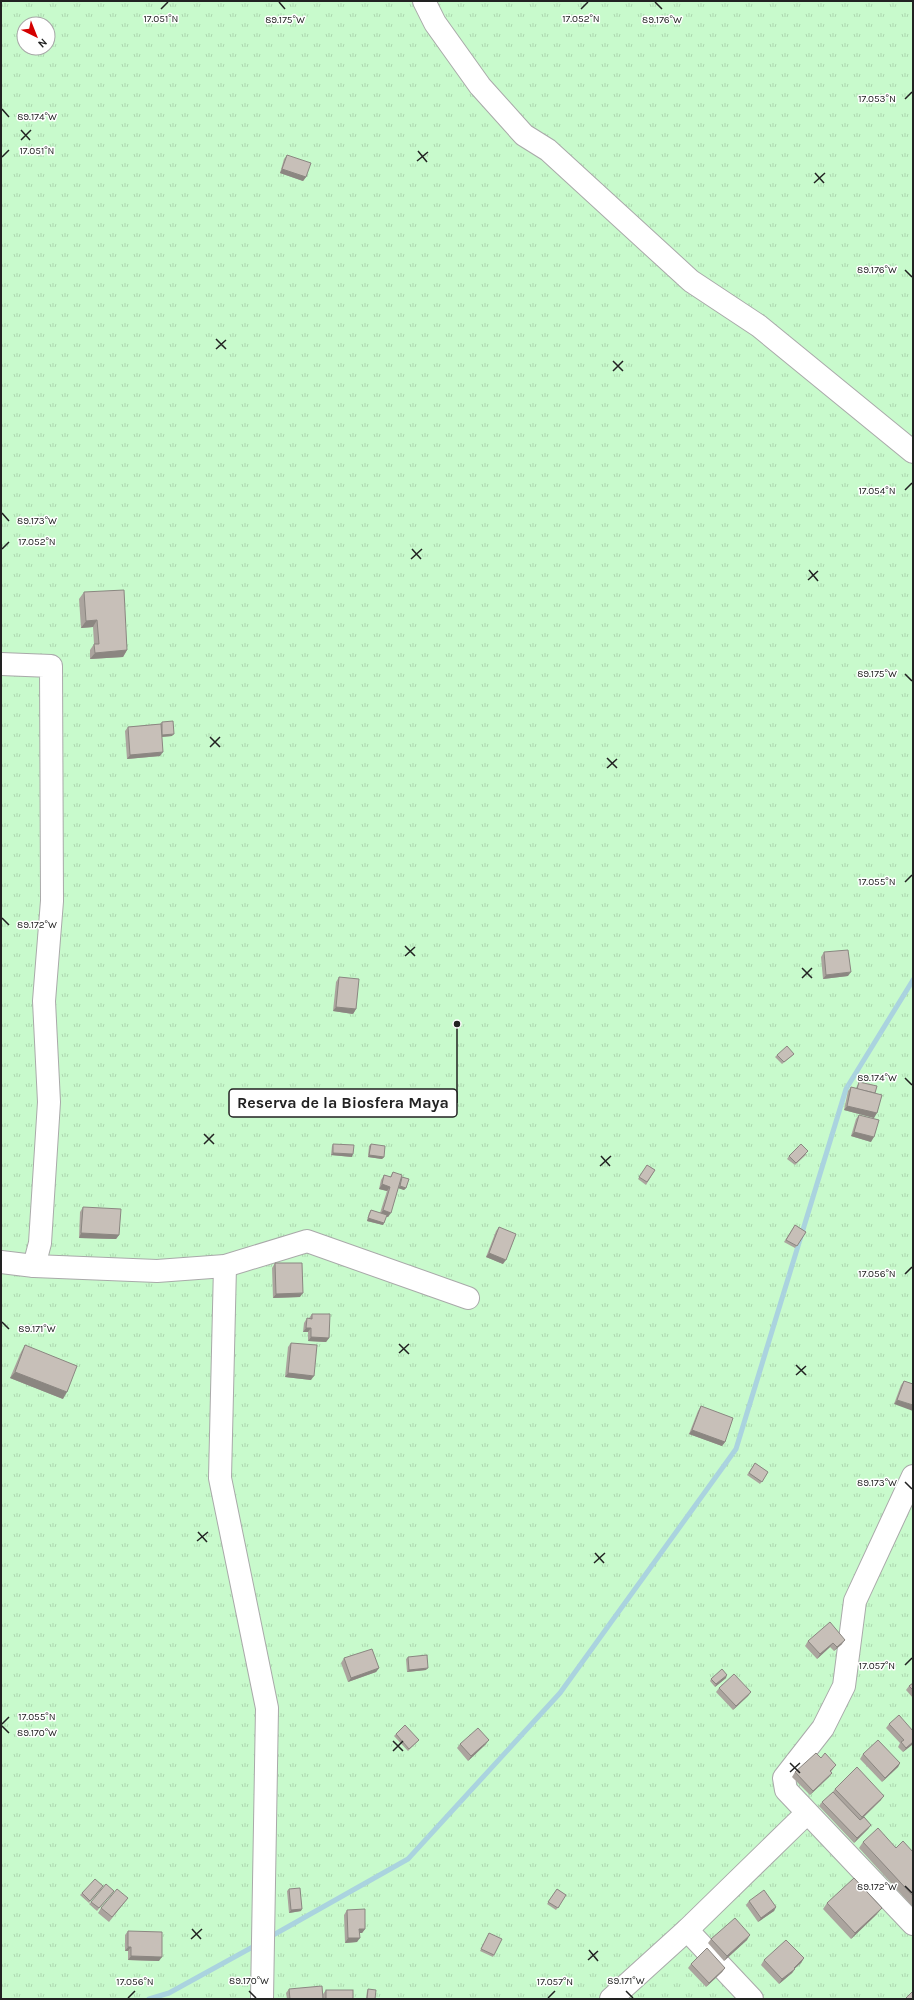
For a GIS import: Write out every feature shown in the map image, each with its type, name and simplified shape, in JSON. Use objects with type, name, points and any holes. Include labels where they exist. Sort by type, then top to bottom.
[{"type":"street","points":[[424,1],[435,23],[480,86],[524,134],[548,150],[691,281],[759,326],[913,452]]},
{"type":"street","points":[[1,664],[51,666],[52,901],[44,1001],[49,1102],[40,1243],[34,1266]]},
{"type":"street","points":[[1,1262],[34,1266],[157,1271],[225,1266],[307,1241],[468,1298]]},
{"type":"street","points":[[225,1266],[220,1478],[267,1708],[262,1999]]},
{"type":"street","points":[[913,1476],[855,1601],[844,1686],[823,1728],[784,1778],[786,1790],[913,1924]]},
{"type":"street","points":[[611,1999],[687,1930],[807,1813]]},
{"type":"street","points":[[687,1930],[752,1999]]},
{"type":"green space","points":[[1,1],[913,1],[913,1999],[1,1999]]},
{"type":"building","points":[[287,155],[311,163],[306,177],[282,169]]},
{"type":"building","points":[[124,590],[127,650],[95,653],[94,644],[99,644],[97,620],[86,621],[84,592]]},
{"type":"building","points":[[173,721],[174,734],[162,735],[162,722]]},
{"type":"building","points":[[161,724],[163,752],[130,755],[128,727]]},
{"type":"building","points":[[848,950],[851,972],[826,975],[824,952]]},
{"type":"building","points":[[339,977],[359,979],[356,1009],[336,1007]]},
{"type":"building","points":[[787,1046],[794,1054],[784,1062],[777,1055]]},
{"type":"building","points":[[859,1082],[877,1086],[875,1093],[857,1089]]},
{"type":"building","points":[[851,1087],[882,1095],[877,1113],[847,1106]]},
{"type":"building","points":[[859,1115],[879,1120],[874,1137],[854,1132]]},
{"type":"building","points":[[333,1144],[354,1145],[353,1154],[333,1153]]},
{"type":"building","points":[[371,1144],[385,1146],[384,1157],[369,1155]]},
{"type":"building","points":[[801,1144],[808,1151],[796,1163],[789,1156]]},
{"type":"building","points":[[647,1165],[655,1170],[647,1182],[639,1177]]},
{"type":"building","points":[[393,1172],[402,1175],[391,1213],[383,1210],[390,1187],[382,1184],[384,1175],[391,1177]]},
{"type":"building","points":[[402,1177],[409,1179],[406,1188],[400,1186]]},
{"type":"building","points":[[83,1207],[121,1209],[119,1235],[81,1233]]},
{"type":"building","points":[[371,1210],[387,1215],[384,1223],[368,1218]]},
{"type":"building","points":[[795,1225],[806,1232],[797,1246],[786,1240]]},
{"type":"building","points":[[499,1227],[516,1234],[506,1260],[489,1253]]},
{"type":"building","points":[[275,1263],[302,1263],[303,1293],[276,1294]]},
{"type":"building","points":[[312,1314],[330,1314],[329,1338],[311,1337],[311,1328],[306,1328],[307,1318],[312,1319]]},
{"type":"building","points":[[291,1343],[317,1345],[314,1376],[288,1373]]},
{"type":"building","points":[[25,1345],[77,1366],[67,1392],[15,1372]]},
{"type":"building","points":[[904,1381],[913,1384],[913,1405],[897,1400]]},
{"type":"building","points":[[701,1406],[733,1418],[725,1442],[692,1430]]},
{"type":"building","points":[[755,1463],[768,1472],[762,1482],[749,1473]]},
{"type":"building","points":[[830,1622],[845,1640],[837,1647],[833,1643],[820,1654],[808,1641]]},
{"type":"building","points":[[372,1649],[379,1668],[351,1678],[344,1658]]},
{"type":"building","points":[[427,1655],[428,1668],[409,1670],[408,1657]]},
{"type":"building","points":[[722,1669],[727,1675],[716,1684],[711,1679]]},
{"type":"building","points":[[734,1674],[751,1692],[736,1706],[719,1688]]},
{"type":"building","points":[[913,1683],[913,1690],[909,1686]]},
{"type":"building","points":[[899,1715],[913,1731],[913,1742],[906,1748],[901,1742],[904,1740],[889,1724]]},
{"type":"building","points":[[405,1725],[419,1740],[409,1749],[396,1734]]},
{"type":"building","points":[[478,1728],[489,1740],[471,1756],[460,1744]]},
{"type":"building","points":[[878,1740],[900,1763],[885,1778],[863,1754]]},
{"type":"building","points":[[816,1753],[821,1758],[825,1753],[836,1765],[830,1771],[832,1773],[813,1791],[795,1772]]},
{"type":"building","points":[[857,1767],[884,1796],[862,1817],[835,1789]]},
{"type":"building","points":[[833,1792],[860,1820],[864,1817],[871,1825],[857,1838],[822,1802]]},
{"type":"building","points":[[878,1828],[896,1848],[903,1841],[913,1852],[913,1896],[863,1842]]},
{"type":"building","points":[[854,1878],[882,1908],[855,1933],[827,1903]]},
{"type":"building","points":[[95,1879],[103,1886],[90,1901],[82,1893]]},
{"type":"building","points":[[106,1884],[114,1891],[99,1908],[91,1902]]},
{"type":"building","points":[[300,1888],[302,1909],[291,1910],[289,1889]]},
{"type":"building","points":[[117,1889],[128,1898],[112,1917],[101,1908]]},
{"type":"building","points":[[557,1889],[566,1895],[558,1908],[548,1902]]},
{"type":"building","points":[[764,1890],[776,1907],[761,1918],[749,1901]]},
{"type":"building","points":[[365,1909],[365,1929],[359,1929],[360,1938],[348,1938],[347,1910]]},
{"type":"building","points":[[735,1918],[750,1935],[727,1956],[711,1939]]},
{"type":"building","points":[[128,1931],[162,1932],[162,1957],[131,1956],[131,1947],[128,1947]]},
{"type":"building","points":[[489,1933],[502,1939],[494,1955],[481,1949]]},
{"type":"building","points":[[786,1940],[804,1958],[794,1968],[795,1969],[782,1979],[764,1960]]},
{"type":"building","points":[[707,1948],[725,1968],[709,1983],[691,1964]]},
{"type":"building","points":[[322,1986],[323,1999],[290,1999],[289,1989]]},
{"type":"building","points":[[368,1989],[376,1990],[375,1999],[367,1999]]},
{"type":"building","points":[[326,1990],[353,1990],[353,1999],[326,1999]]},
{"type":"building","points":[[913,1991],[913,1999],[905,1999]]},
{"type":"waterway","points":[[268,1938],[408,1859],[560,1693],[736,1449],[846,1089],[913,980]]},
{"type":"waterway","points":[[149,1999],[169,1993],[258,1944]]},
{"type":"place","name":"Reserva de la Biosfera Maya","points":[[457,1024]]}]
